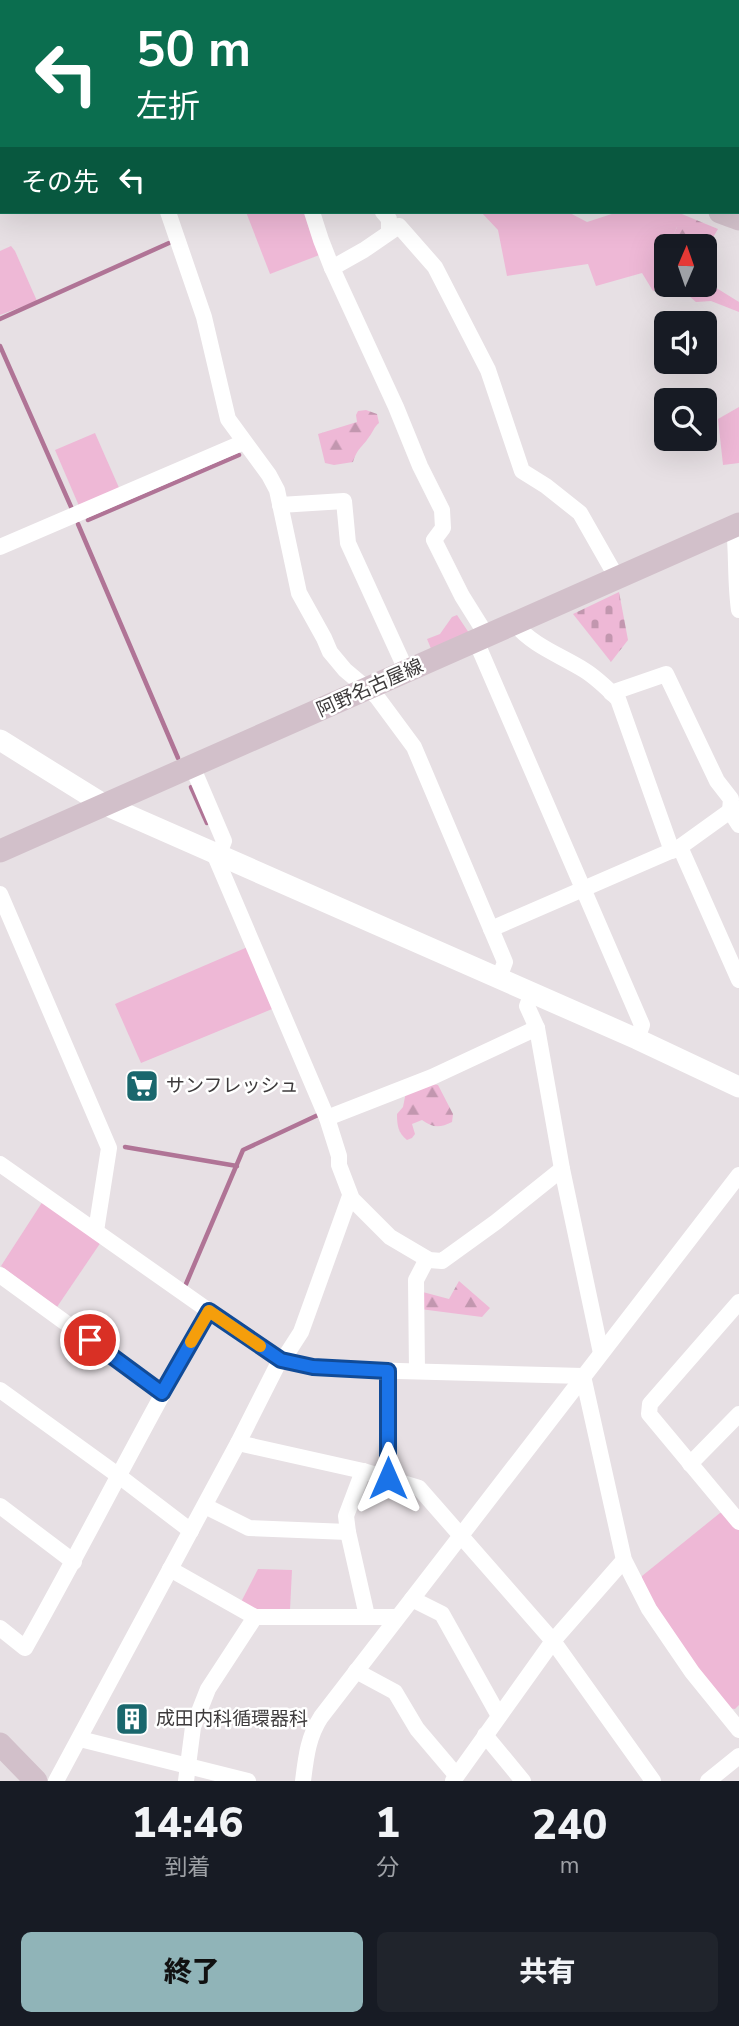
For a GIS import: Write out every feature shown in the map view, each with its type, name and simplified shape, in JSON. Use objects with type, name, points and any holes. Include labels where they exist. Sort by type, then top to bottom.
[{"type":"main road","name":"阿野名古屋線","points":[[0,850],[736,525]]},
{"type":"main road","points":[[0,1744],[36,1781]]},
{"type":"street","points":[[169,214],[204,317],[228,419],[270,475],[277,490],[299,593],[330,652],[345,670],[377,697],[414,747],[505,962],[499,978]]},
{"type":"street","points":[[313,214],[332,268],[442,510],[443,528],[434,540],[482,638],[642,1025],[637,1039]]},
{"type":"street","points":[[385,214],[389,219],[389,232]]},
{"type":"street","points":[[332,268],[399,226],[435,267],[488,370],[522,471],[580,513],[617,578]]},
{"type":"street","points":[[0,547],[244,442]]},
{"type":"street","points":[[280,506],[344,500],[348,543],[407,672]]},
{"type":"street","points":[[736,525],[735,583],[739,610]]},
{"type":"street","points":[[515,624],[532,640],[585,671],[618,699],[676,849],[739,980]]},
{"type":"street","points":[[491,929],[676,849],[736,815],[731,799],[717,781],[666,674],[611,693]]},
{"type":"street","points":[[0,740],[103,804],[637,1039],[739,1087]]},
{"type":"street","points":[[192,766],[225,841],[216,852]]},
{"type":"street","points":[[216,852],[327,1118],[350,1196],[390,1237],[428,1259],[442,1261],[562,1169]]},
{"type":"street","points":[[0,894],[109,1148],[96,1231]]},
{"type":"street","points":[[532,993],[527,1006],[537,1028],[562,1169],[601,1353]]},
{"type":"street","points":[[327,1118],[432,1077],[537,1028]]},
{"type":"street","points":[[0,1166],[282,1360],[313,1367],[388,1371],[583,1376]]},
{"type":"street","points":[[303,1781],[312,1731],[601,1353],[733,1196],[739,1175]]},
{"type":"street","points":[[56,1781],[282,1360],[301,1332],[350,1196]]},
{"type":"street","points":[[417,1371],[416,1280],[428,1259]]},
{"type":"street","points":[[0,1275],[162,1393]]},
{"type":"street","points":[[737,1517],[649,1414],[650,1404],[739,1302]]},
{"type":"street","points":[[0,1628],[25,1648],[209,1311]]},
{"type":"street","points":[[388,1371],[388,1478]]},
{"type":"street","points":[[583,1376],[624,1559],[649,1609],[692,1672],[736,1721]]},
{"type":"street","points":[[0,1390],[191,1531]]},
{"type":"street","points":[[690,1464],[739,1414]]},
{"type":"street","points":[[239,1443],[363,1471],[419,1488],[553,1641],[653,1781]]},
{"type":"street","points":[[363,1471],[346,1516],[367,1616]]},
{"type":"street","points":[[0,1506],[74,1562]]},
{"type":"street","points":[[205,1506],[249,1528],[348,1532]]},
{"type":"street","points":[[356,1671],[395,1692],[417,1729],[454,1778],[553,1641],[624,1559]]},
{"type":"street","points":[[170,1569],[255,1616],[397,1617]]},
{"type":"street","points":[[412,1599],[442,1614],[499,1716]]},
{"type":"street","points":[[187,1773],[193,1727],[208,1689],[255,1616]]},
{"type":"street","points":[[485,1735],[523,1781]]},
{"type":"street","points":[[80,1739],[187,1773],[248,1781]]},
{"type":"street","points":[[708,1781],[739,1756]]},
{"type":"green space","points":[[247,214],[310,214],[322,254],[270,274]]},
{"type":"green space","points":[[483,214],[572,214],[587,222],[612,214],[677,214],[674,234],[654,234],[653,291],[642,273],[596,286],[588,264],[507,276],[498,230]]},
{"type":"green space","points":[[677,214],[718,229],[715,234],[674,234]]},
{"type":"green space","points":[[11,246],[37,301],[0,315],[0,251]]},
{"type":"green space","points":[[718,289],[739,302],[739,312],[711,301],[696,302],[691,298],[718,298]]},
{"type":"green space","points":[[739,407],[739,463],[723,465],[718,419]]},
{"type":"green space","points":[[366,410],[377,414],[379,423],[353,462],[334,465],[325,463],[318,434],[357,422],[358,411]]},
{"type":"green space","points":[[95,433],[120,490],[79,506],[55,450]]},
{"type":"green space","points":[[619,592],[628,640],[611,662],[573,614]]},
{"type":"green space","points":[[457,615],[469,633],[432,651],[427,639],[440,634],[452,617]]},
{"type":"green space","points":[[250,946],[277,1007],[141,1063],[115,1004]]},
{"type":"green space","points":[[438,1085],[453,1114],[452,1122],[437,1126],[422,1120],[412,1124],[415,1134],[407,1140],[400,1132],[397,1118],[406,1092]]},
{"type":"green space","points":[[43,1201],[101,1242],[57,1307],[1,1266]]},
{"type":"green space","points":[[459,1281],[490,1308],[482,1317],[420,1309],[419,1291],[449,1299]]},
{"type":"green space","points":[[720,1513],[726,1513],[739,1528],[739,1705],[735,1709],[728,1708],[664,1622],[644,1587],[642,1576]]},
{"type":"green space","points":[[258,1569],[292,1570],[290,1610],[257,1610],[241,1602]]},
{"type":"waterway","points":[[0,319],[169,243]]},
{"type":"waterway","points":[[0,346],[72,509]]},
{"type":"waterway","points":[[88,520],[239,455]]},
{"type":"waterway","points":[[78,524],[178,758]]},
{"type":"waterway","points":[[191,787],[207,823]]},
{"type":"waterway","points":[[186,1284],[243,1150],[318,1115]]},
{"type":"waterway","points":[[125,1147],[237,1166]]},
{"type":"slow traffic","points":[[191,1342],[209,1311],[260,1346]]},
{"type":"place","name":"サンフレッシュ","points":[[142,1086]]},
{"type":"place","name":"成田内科循環器科","points":[[132,1719]]},
{"type":"route","points":[[90,1340],[162,1393],[209,1311],[281,1360],[313,1367],[388,1371],[388,1478]]}]
